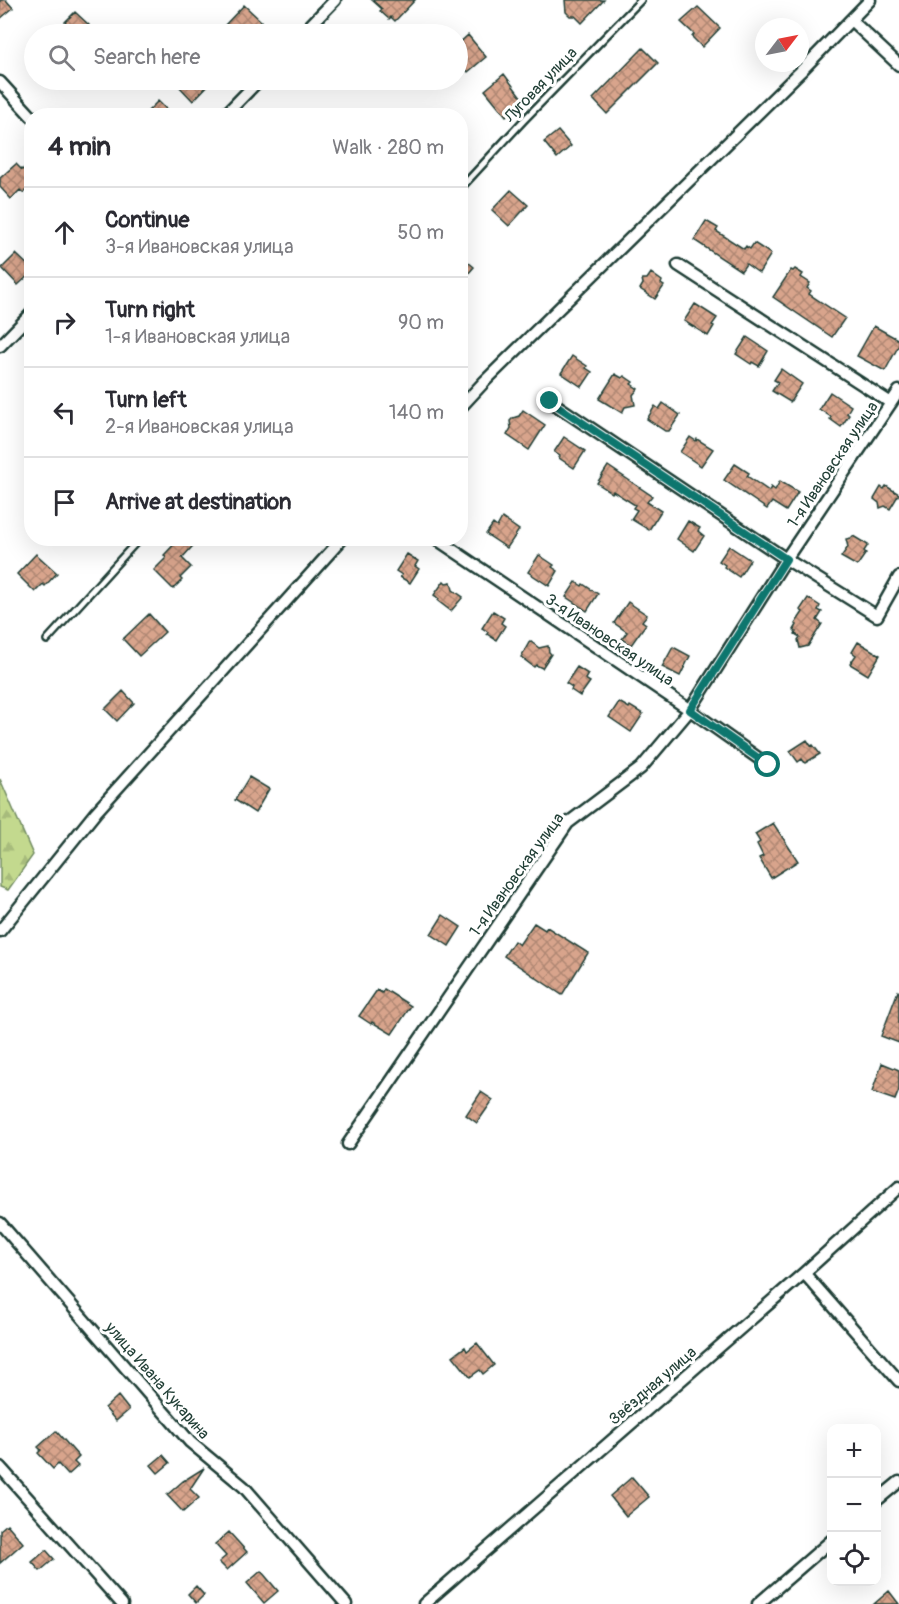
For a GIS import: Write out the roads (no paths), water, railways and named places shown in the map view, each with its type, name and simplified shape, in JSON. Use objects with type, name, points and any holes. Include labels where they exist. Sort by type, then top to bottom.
[{"type":"street","points":[[312,24],[335,0]]},
{"type":"street","points":[[468,400],[870,0]]},
{"type":"street","points":[[851,20],[899,65]]},
{"type":"street","points":[[0,82],[24,108]]},
{"type":"street","points":[[232,108],[249,90]]},
{"type":"street","name":"1-я Ивановская улица","points":[[678,265],[891,403]]},
{"type":"street","points":[[0,345],[24,321]]},
{"type":"street","name":"1-я Ивановская улица","points":[[348,1144],[568,823],[641,768],[690,710],[786,559],[899,391]]},
{"type":"street","points":[[550,401],[786,559],[876,616],[899,577]]},
{"type":"street","points":[[0,931],[96,812],[335,546]]},
{"type":"street","name":"3-я Ивановская улица","points":[[447,546],[768,765]]},
{"type":"street","name":"Звёздная улица","points":[[424,1604],[804,1273],[899,1187]]},
{"type":"street","name":"улица Ивана Кукарина","points":[[0,1223],[190,1442],[244,1487],[346,1604]]},
{"type":"street","points":[[804,1273],[899,1381]]},
{"type":"street","points":[[0,1467],[122,1604]]},
{"type":"street","points":[[881,1498],[899,1482]]},
{"type":"street","points":[[758,1604],[827,1544]]},
{"type":"lane","name":"Луговая улица","points":[[468,180],[641,0]]},
{"type":"lane","points":[[47,640],[133,546]]}]
